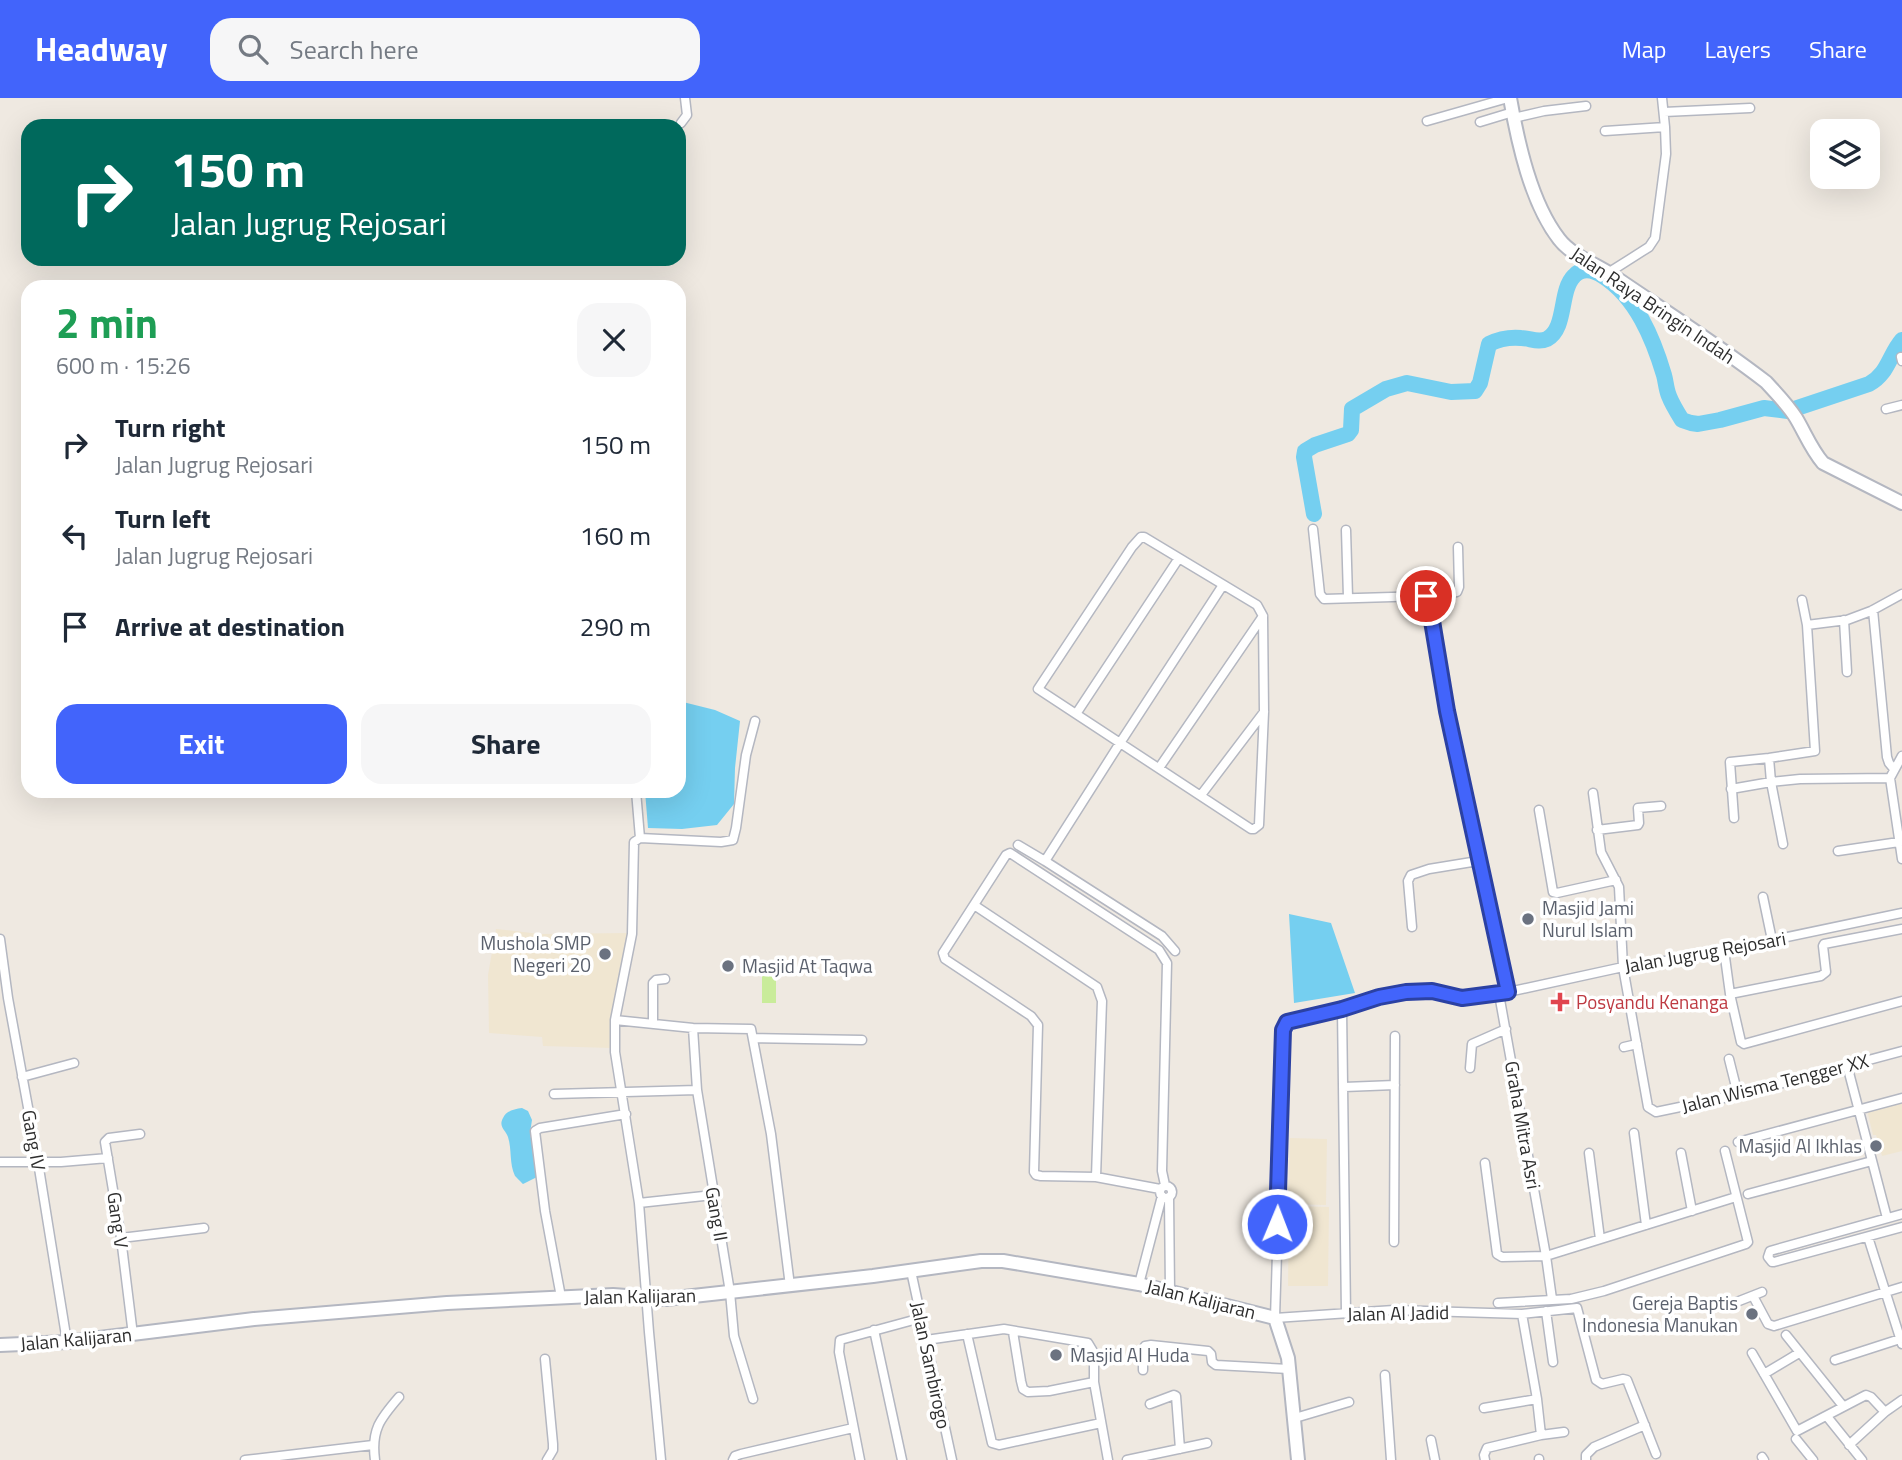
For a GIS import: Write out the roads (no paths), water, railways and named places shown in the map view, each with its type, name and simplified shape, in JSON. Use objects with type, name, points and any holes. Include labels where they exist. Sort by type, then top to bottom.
[{"type":"street","points":[[684,119],[687,115],[685,98]]},
{"type":"street","points":[[1427,121],[1509,98]]},
{"type":"street","name":"Jalan Raya Bringin Indah","points":[[1509,98],[1536,196],[1551,228],[1566,247],[1766,382],[1795,417],[1815,454],[1823,463],[1902,503]]},
{"type":"street","points":[[1608,273],[1649,247],[1655,238],[1666,154],[1662,98]]},
{"type":"street","points":[[1480,122],[1586,106]]},
{"type":"street","points":[[1664,112],[1750,108]]},
{"type":"street","points":[[1605,131],[1665,127]]},
{"type":"street","points":[[1886,408],[1902,405]]},
{"type":"street","points":[[1313,529],[1320,594],[1324,599],[1454,593],[1459,590],[1458,547]]},
{"type":"street","points":[[1346,530],[1348,597]]},
{"type":"street","points":[[1141,537],[1223,585],[1257,606],[1263,616],[1264,712],[1258,827],[1251,829],[1038,689],[1136,540],[1141,537]]},
{"type":"street","points":[[1076,714],[1179,558]]},
{"type":"street","points":[[1045,861],[1223,585]]},
{"type":"street","points":[[1807,625],[1844,620],[1873,610],[1902,594]]},
{"type":"street","points":[[1429,596],[1447,711],[1503,993]]},
{"type":"street","points":[[1734,818],[1730,762],[1815,751],[1807,625],[1802,600]]},
{"type":"street","points":[[1873,610],[1887,757],[1895,769]]},
{"type":"street","points":[[1159,768],[1263,616]]},
{"type":"street","points":[[1844,620],[1847,672]]},
{"type":"street","points":[[1201,795],[1264,712]]},
{"type":"street","points":[[661,1460],[639,1203],[615,1052],[615,1020],[632,934],[634,842],[640,838],[721,842],[733,840],[746,755],[755,721]]},
{"type":"street","points":[[1902,756],[1890,778],[1902,855]]},
{"type":"street","points":[[1769,758],[1783,844]]},
{"type":"street","points":[[1731,789],[1800,779],[1890,778]]},
{"type":"street","points":[[1593,793],[1603,859],[1619,887],[1623,967],[1637,1044],[1624,1047]]},
{"type":"street","points":[[637,798],[640,838]]},
{"type":"street","points":[[1597,830],[1638,825],[1638,808],[1661,806]]},
{"type":"street","points":[[1539,810],[1553,892],[1616,880]]},
{"type":"street","points":[[1838,851],[1899,842]]},
{"type":"street","points":[[1018,845],[1162,936],[1175,951]]},
{"type":"street","points":[[1164,1192],[1096,1177],[1041,1176],[1034,1172],[1038,1025],[1031,1016],[945,959],[943,955],[1010,852],[1159,950],[1167,963],[1162,1171],[1164,1192],[1170,1291]]},
{"type":"street","points":[[1412,927],[1408,880],[1411,875],[1429,869],[1478,861]]},
{"type":"street","points":[[1763,897],[1772,940]]},
{"type":"street","points":[[1102,912],[1109,901]]},
{"type":"street","points":[[974,905],[1097,988],[1099,992],[1101,1001],[1096,1177]]},
{"type":"street","name":"Jalan Jugrug Rejosari","points":[[1275,1318],[1283,1030],[1288,1021],[1342,1009],[1379,997],[1415,991],[1432,991],[1462,998],[1503,993],[1902,913]]},
{"type":"street","points":[[1730,994],[1821,976],[1826,972],[1824,944],[1902,929]]},
{"type":"street","name":"Gang IV","points":[[0,939],[2,972],[38,1162],[67,1342]]},
{"type":"street","points":[[1724,950],[1741,1042],[1746,1044],[1902,1001]]},
{"type":"street","points":[[653,1024],[653,983],[665,979]]},
{"type":"street","name":"Graha Mitra Asri","points":[[1503,993],[1506,1029],[1552,1299]]},
{"type":"street","points":[[1342,1009],[1346,1314]]},
{"type":"street","points":[[615,1020],[693,1028],[751,1028],[771,1134],[790,1286]]},
{"type":"street","name":"Gang II","points":[[693,1028],[697,1090],[730,1292],[734,1336],[753,1399]]},
{"type":"street","points":[[1470,1069],[1472,1044],[1506,1029]]},
{"type":"street","points":[[1394,1242],[1395,1036]]},
{"type":"street","points":[[753,1038],[862,1040]]},
{"type":"street","name":"Jalan Wisma Tengger XX","points":[[1637,1044],[1648,1107],[1656,1112],[1738,1095],[1902,1051]]},
{"type":"street","points":[[1729,1059],[1738,1095]]},
{"type":"street","points":[[22,1077],[74,1063]]},
{"type":"street","points":[[1847,1065],[1886,1218]]},
{"type":"street","points":[[1344,1087],[1395,1085]]},
{"type":"street","points":[[554,1094],[697,1090]]},
{"type":"street","points":[[1738,1142],[1902,1098]]},
{"type":"street","points":[[561,1297],[545,1211],[535,1131],[626,1114]]},
{"type":"street","points":[[1634,1133],[1646,1225]]},
{"type":"street","points":[[0,1163],[108,1158],[106,1140],[140,1134]]},
{"type":"street","points":[[1498,1303],[1570,1299],[1604,1291],[1746,1244],[1748,1241],[1725,1151]]},
{"type":"street","points":[[1589,1153],[1600,1239]]},
{"type":"street","points":[[1681,1153],[1692,1211]]},
{"type":"street","name":"Gang V","points":[[108,1158],[133,1335]]},
{"type":"street","points":[[1748,1194],[1872,1161]]},
{"type":"street","points":[[1485,1163],[1498,1256],[1546,1256],[1736,1197]]},
{"type":"street","points":[[1139,1284],[1164,1192]]},
{"type":"street","points":[[639,1203],[713,1195]]},
{"type":"street","points":[[1902,1214],[1770,1251],[1768,1257],[1774,1262],[1902,1227]]},
{"type":"street","points":[[121,1238],[204,1228]]},
{"type":"street","points":[[1835,1360],[1901,1342],[1868,1237]]},
{"type":"street","name":"Jalan Kalijaran","points":[[0,1345],[67,1342],[291,1316],[509,1299],[620,1295],[666,1299],[981,1261],[1003,1261],[1139,1284],[1275,1318]]},
{"type":"street","name":"Jalan Sambirogo","points":[[911,1271],[951,1460]]},
{"type":"street","points":[[1753,1296],[1768,1324],[1774,1326],[1902,1287]]},
{"type":"street","points":[[1734,1303],[1762,1292]]},
{"type":"street","name":"Jalan Al Jadid","points":[[1275,1318],[1394,1310],[1522,1314],[1577,1308],[1596,1380],[1602,1384],[1626,1380],[1645,1425]]},
{"type":"street","points":[[1546,1311],[1553,1362]]},
{"type":"street","points":[[1522,1314],[1541,1436]]},
{"type":"street","points":[[860,1460],[839,1352],[840,1340],[921,1318]]},
{"type":"street","points":[[1275,1318],[1288,1358],[1298,1460]]},
{"type":"street","points":[[926,1340],[1004,1329],[1088,1343],[1096,1360],[1094,1382],[1108,1460]]},
{"type":"street","points":[[874,1330],[902,1460]]},
{"type":"street","points":[[1013,1332],[1023,1389],[1028,1392],[1049,1391],[1094,1382]]},
{"type":"street","points":[[967,1334],[990,1439],[995,1445],[1101,1423]]},
{"type":"street","points":[[1786,1335],[1843,1406]]},
{"type":"street","points":[[1143,1370],[1143,1349],[1151,1345],[1208,1351],[1216,1365],[1289,1369]]},
{"type":"street","points":[[1752,1353],[1797,1431],[1863,1395],[1871,1397],[1885,1412]]},
{"type":"street","points":[[1764,1374],[1799,1353]]},
{"type":"street","points":[[545,1359],[553,1444],[553,1450],[547,1460]]},
{"type":"street","points":[[1385,1375],[1391,1460]]},
{"type":"street","points":[[1150,1404],[1176,1396],[1180,1449]]},
{"type":"street","points":[[375,1460],[375,1431],[398,1397]]},
{"type":"street","points":[[1484,1408],[1537,1399]]},
{"type":"street","points":[[1849,1445],[1902,1400]]},
{"type":"street","points":[[1295,1418],[1349,1402]]},
{"type":"street","points":[[1829,1419],[1862,1460]]},
{"type":"street","points":[[1586,1460],[1586,1455],[1594,1447],[1645,1425],[1656,1454]]},
{"type":"street","points":[[733,1460],[741,1454],[853,1428]]},
{"type":"street","points":[[1485,1460],[1487,1448],[1564,1432]]},
{"type":"street","points":[[1796,1439],[1813,1460]]},
{"type":"street","points":[[1431,1440],[1435,1460]]},
{"type":"street","points":[[1127,1460],[1207,1443]]},
{"type":"street","points":[[245,1460],[373,1445]]},
{"type":"water","points":[[686,703],[715,710],[740,721],[734,804],[717,825],[682,829],[648,828],[646,798],[686,798]]},
{"type":"water","points":[[1289,914],[1331,923],[1355,993],[1294,1003]]},
{"type":"water","points":[[522,1108],[528,1111],[532,1120],[530,1133],[538,1173],[537,1177],[523,1184],[513,1171],[509,1142],[501,1124],[506,1114]]},
{"type":"waterway","points":[[1314,514],[1305,451],[1348,434],[1351,430],[1352,409],[1386,389],[1407,383],[1451,392],[1475,391],[1480,383],[1489,344],[1513,338],[1547,339],[1558,327],[1569,283],[1584,270],[1603,276],[1615,285],[1634,307],[1654,347],[1672,402],[1682,420],[1691,423],[1720,420],[1764,408],[1788,411],[1869,384],[1884,370],[1902,340]]},
{"type":"place","name":"Masjid Jami Nurul Islam","points":[[1528,919]]},
{"type":"place","name":"Mushola SMP Negeri 20","points":[[605,954]]},
{"type":"place","name":"Masjid At Taqwa","points":[[728,966]]},
{"type":"place","name":"Posyandu Kenanga","points":[[1560,1002]]},
{"type":"place","name":"Masjid Al Ikhlas","points":[[1876,1146]]},
{"type":"place","name":"Gereja Baptis Indonesia Manukan","points":[[1752,1314]]},
{"type":"place","name":"Masjid Al Huda","points":[[1056,1355]]}]
